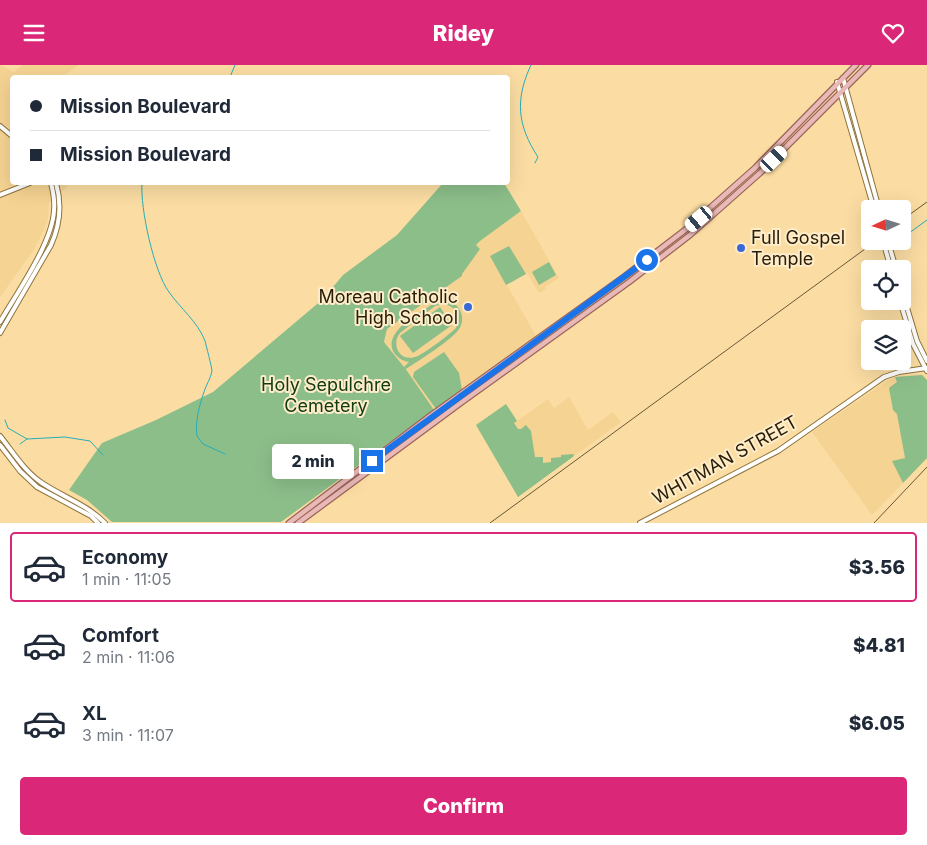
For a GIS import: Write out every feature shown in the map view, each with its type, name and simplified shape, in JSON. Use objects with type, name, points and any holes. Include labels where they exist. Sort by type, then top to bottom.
[{"type":"main road","points":[[289,523],[647,260],[714,205],[768,155],[837,82],[856,65]]},
{"type":"main road","points":[[298,523],[644,271],[699,227],[767,166],[868,65]]},
{"type":"main road","points":[[536,341],[540,346]]},
{"type":"main road","points":[[448,412],[458,397]]},
{"type":"street","points":[[843,78],[876,200]]},
{"type":"street","points":[[837,82],[871,200]]},
{"type":"street","points":[[0,195],[25,185]]},
{"type":"street","points":[[0,322],[41,251],[52,224],[54,209],[50,185]]},
{"type":"street","points":[[0,333],[56,234],[60,207],[56,185]]},
{"type":"street","points":[[903,310],[913,344],[926,369]]},
{"type":"street","points":[[908,310],[917,341],[927,361]]},
{"type":"street","name":"WHITMAN STREET","points":[[640,523],[778,451],[884,377],[899,372],[926,369]]},
{"type":"street","points":[[0,436],[34,477],[48,487],[90,509],[105,523]]},
{"type":"street","points":[[0,445],[20,471],[37,487],[91,516],[98,523]]},
{"type":"shaded area","points":[[0,65],[14,72],[22,65],[78,65],[66,75],[10,75],[10,185],[68,185],[49,202],[48,221],[35,248],[0,297]]},
{"type":"shaded area","name":"Moreau Catholic High School","points":[[521,211],[559,278],[539,293],[527,273],[507,285],[536,336],[434,410],[384,342],[387,329],[462,276],[461,274],[480,249],[476,245]]},
{"type":"shaded area","points":[[924,375],[927,380],[927,458],[872,515],[812,432],[887,381],[895,377]]},
{"type":"shaded area","points":[[569,397],[588,430],[613,412],[621,422],[518,497],[476,425],[506,404],[517,421],[548,399],[554,408]]},
{"type":"green space","name":"Holy Sepulchre Cemetery","points":[[441,185],[505,185],[521,211],[476,245],[480,249],[462,276],[387,329],[384,342],[404,367],[409,362],[396,356],[393,351],[392,344],[398,330],[413,317],[437,302],[451,302],[460,310],[462,323],[455,334],[405,368],[434,410],[281,522],[112,522],[87,500],[69,490],[102,443],[156,420],[213,392],[323,299],[343,275],[397,235]],"holes":[[[445,304],[452,308],[458,317],[456,328],[436,344],[415,357],[409,358],[401,355],[396,342],[400,333],[435,306]]]},
{"type":"green space","points":[[509,246],[526,274],[506,285],[490,256]]},
{"type":"green space","points":[[549,262],[556,275],[539,285],[532,272]]},
{"type":"green space","points":[[440,307],[452,325],[413,353],[400,336]]},
{"type":"green space","points":[[444,352],[459,373],[462,390],[436,409],[413,377],[414,372]]},
{"type":"green space","points":[[922,375],[927,380],[927,458],[903,483],[892,461],[905,458],[897,414],[893,410],[889,388],[897,382],[895,377]]},
{"type":"green space","points":[[506,404],[517,421],[514,423],[518,429],[526,425],[531,431],[535,457],[543,457],[543,463],[551,462],[551,458],[561,457],[561,455],[573,454],[574,456],[518,497],[476,425]]},
{"type":"waterway","points":[[231,75],[235,65]]},
{"type":"waterway","points":[[531,65],[522,89],[521,112],[526,134],[538,157],[535,163]]},
{"type":"waterway","points":[[142,185],[143,208],[158,270],[163,283],[173,298],[202,334],[211,366],[212,371],[198,414],[197,436],[203,444],[225,454]]},
{"type":"waterway","points":[[911,232],[927,220]]},
{"type":"waterway","points":[[5,420],[8,428],[27,439]]},
{"type":"waterway","points":[[20,444],[27,439],[65,437],[90,441],[103,455]]},
{"type":"railway","points":[[911,214],[927,202]]},
{"type":"railway","points":[[490,523],[864,250]]},
{"type":"railway","points":[[874,523],[927,467]]},
{"type":"place","name":"Full Gospel Temple","points":[[741,248]]},
{"type":"place","name":"Moreau Catholic High School","points":[[468,307]]},
{"type":"route","points":[[372,461],[647,260]]}]
